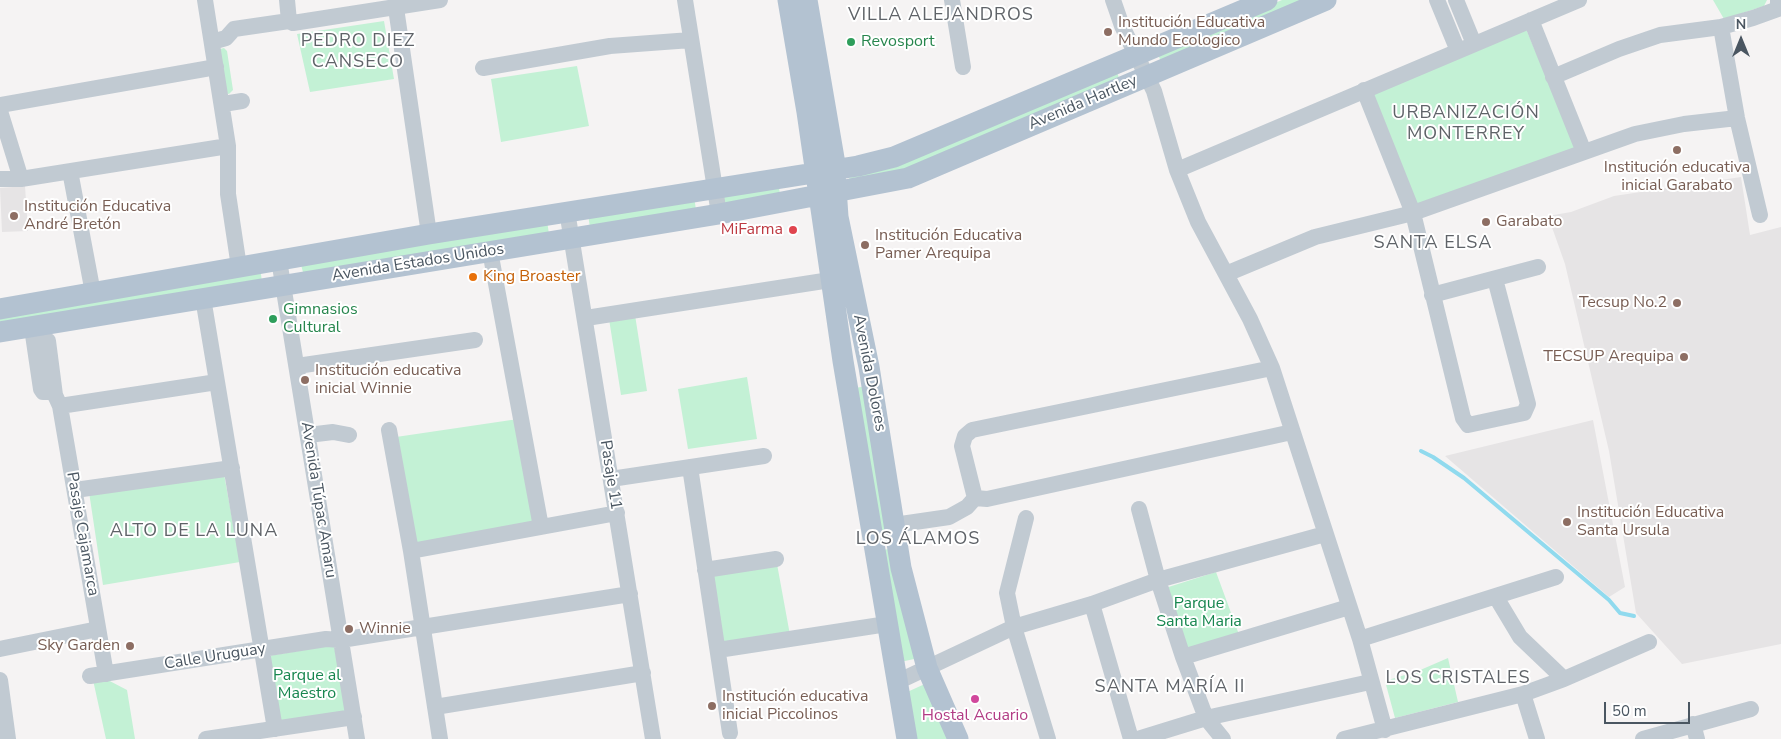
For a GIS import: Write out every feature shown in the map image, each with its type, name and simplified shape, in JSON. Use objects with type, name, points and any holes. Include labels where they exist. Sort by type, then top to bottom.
[{"type":"main road","name":"Avenida Dolores","points":[[788,0],[825,172]]},
{"type":"main road","name":"Avenida Dolores","points":[[807,0],[827,194],[830,280],[907,739]]},
{"type":"main road","name":"Avenida Hartley","points":[[825,172],[894,157],[1267,0]]},
{"type":"main road","name":"Avenida Hartley","points":[[827,194],[908,178],[1146,75],[1326,0]]},
{"type":"main road","name":"Avenida Estados Unidos","points":[[0,309],[567,211],[825,172]]},
{"type":"main road","points":[[771,180],[782,187],[781,199],[777,204]]},
{"type":"main road","name":"Avenida Dolores","points":[[827,194],[838,217],[844,254],[869,367],[905,587],[927,668],[958,739]]},
{"type":"main road","name":"Avenida Estados Unidos","points":[[0,332],[33,332],[203,298],[719,214],[827,194]]},
{"type":"main road","points":[[845,371],[869,367]]},
{"type":"main road","points":[[874,536],[895,529]]},
{"type":"street","points":[[205,0],[223,104],[228,146],[228,194],[239,267]]},
{"type":"street","points":[[287,0],[289,21]]},
{"type":"street","points":[[212,42],[226,38],[234,29],[289,21],[293,23],[440,0]]},
{"type":"street","points":[[684,0],[719,214]]},
{"type":"street","points":[[952,0],[963,68]]},
{"type":"street","points":[[1113,0],[1122,26],[1154,91],[1177,170],[1198,222],[1272,368],[1360,639],[1370,682],[1385,730]]},
{"type":"street","points":[[1437,0],[1458,51]]},
{"type":"street","points":[[1456,0],[1474,44]]},
{"type":"street","points":[[1177,170],[1579,0]]},
{"type":"street","points":[[1553,77],[1619,49],[1660,35],[1721,27],[1778,9],[1778,0]]},
{"type":"street","points":[[396,8],[429,234]]},
{"type":"street","points":[[1531,20],[1584,152]]},
{"type":"street","points":[[1721,27],[1737,118],[1760,215]]},
{"type":"street","points":[[484,68],[610,46],[691,40]]},
{"type":"street","points":[[0,105],[216,66]]},
{"type":"street","points":[[1364,90],[1413,213],[1463,418],[1468,425],[1524,413],[1528,404],[1495,279]]},
{"type":"street","points":[[223,104],[242,101]]},
{"type":"street","points":[[0,110],[21,179]]},
{"type":"street","points":[[1226,274],[1315,237],[1413,213],[1635,134],[1684,124],[1737,118]]},
{"type":"street","points":[[0,179],[21,179],[228,146]]},
{"type":"street","points":[[70,171],[93,293]]},
{"type":"street","name":"Pasaje 11","points":[[567,211],[586,318],[653,739]]},
{"type":"street","points":[[490,252],[541,527]]},
{"type":"street","name":"Avenida Túpac Amaru","points":[[279,260],[357,739]]},
{"type":"street","points":[[1432,295],[1538,267]]},
{"type":"street","points":[[586,318],[830,280]]},
{"type":"street","points":[[203,298],[275,729]]},
{"type":"street","points":[[33,332],[42,392],[50,392],[58,400],[217,382]]},
{"type":"street","points":[[297,366],[475,340]]},
{"type":"street","points":[[975,498],[962,446],[965,436],[972,430],[1272,368]]},
{"type":"street","name":"Pasaje Cajamarca","points":[[58,400],[98,629],[98,675]]},
{"type":"street","points":[[389,430],[411,551],[440,739]]},
{"type":"street","points":[[308,435],[333,432],[350,435]]},
{"type":"street","points":[[975,498],[987,499],[1292,432]]},
{"type":"street","points":[[611,479],[764,456]]},
{"type":"street","points":[[690,467],[730,734]]},
{"type":"street","points":[[75,490],[232,468]]},
{"type":"street","points":[[895,529],[949,517],[967,507],[975,498]]},
{"type":"street","points":[[1139,509],[1158,580],[1183,657],[1206,718],[1223,739]]},
{"type":"street","points":[[411,551],[616,513]]},
{"type":"street","points":[[1026,518],[1007,593],[1014,627],[1048,739]]},
{"type":"street","points":[[897,682],[1014,627],[1092,604],[1158,580],[1325,534]]},
{"type":"street","points":[[705,570],[776,558]]},
{"type":"street","points":[[1360,639],[1556,577]]},
{"type":"street","name":"Calle Uruguay","points":[[98,675],[326,639],[341,640],[630,594]]},
{"type":"street","points":[[1496,597],[1520,637],[1564,680]]},
{"type":"street","points":[[1092,604],[1131,739]]},
{"type":"street","points":[[1183,657],[1349,608]]},
{"type":"street","points":[[718,650],[888,624]]},
{"type":"street","points":[[0,649],[98,629]]},
{"type":"street","points":[[1344,739],[1523,694],[1564,680],[1649,642]]},
{"type":"street","points":[[436,707],[643,673]]},
{"type":"street","points":[[0,680],[8,739]]},
{"type":"street","points":[[1138,739],[1206,718],[1370,682]]},
{"type":"street","points":[[1523,694],[1537,739]]},
{"type":"street","points":[[1643,739],[1695,732],[1751,709]]},
{"type":"street","points":[[206,739],[354,717]]},
{"type":"shaded area","name":"TECSUP Arequipa","points":[[1741,177],[1750,235],[1781,227],[1781,644],[1682,664],[1636,613],[1609,451],[1565,264],[1548,216],[1571,212],[1614,196]]},
{"type":"shaded area","name":"Institución Educativa André Bretón","points":[[25,186],[28,231],[2,232],[0,188]]},
{"type":"shaded area","name":"Institución Educativa Santa Ursula","points":[[1593,420],[1625,587],[1609,597],[1445,456]]},
{"type":"green space","points":[[1282,0],[1312,0],[1162,64],[1157,52]]},
{"type":"green space","points":[[1713,0],[1767,0],[1764,6],[1724,19]]},
{"type":"green space","points":[[384,21],[394,79],[310,92],[297,34]]},
{"type":"green space","points":[[1526,29],[1577,149],[1416,205],[1369,94]]},
{"type":"green space","points":[[224,48],[227,51],[233,90],[229,94],[225,93],[220,49]]},
{"type":"green space","points":[[577,66],[589,126],[501,142],[491,79]]},
{"type":"green space","points":[[1116,69],[1120,81],[906,172],[851,182],[849,178]]},
{"type":"green space","points":[[779,188],[780,194],[727,205],[723,199],[725,194]]},
{"type":"green space","points":[[694,196],[696,210],[590,228],[588,214]]},
{"type":"green space","points":[[547,221],[549,234],[304,276],[300,261]]},
{"type":"green space","points":[[260,267],[262,282],[0,325],[0,315]]},
{"type":"green space","points":[[635,315],[647,391],[621,395],[609,319]]},
{"type":"green space","points":[[747,377],[757,439],[688,449],[678,389]]},
{"type":"green space","points":[[867,386],[888,530],[878,532],[855,388]]},
{"type":"green space","points":[[518,419],[535,524],[415,544],[396,437]]},
{"type":"green space","points":[[224,474],[240,562],[103,585],[89,492]]},
{"type":"green space","points":[[891,549],[919,658],[900,662],[881,550]]},
{"type":"green space","points":[[777,564],[790,635],[723,646],[710,574]]},
{"type":"green space","name":"Parque Santa Maria","points":[[1216,572],[1241,640],[1181,656],[1159,590]]},
{"type":"green space","name":"Parque al Maestro","points":[[334,645],[346,713],[279,724],[268,656]]},
{"type":"green space","points":[[1448,658],[1458,702],[1395,718],[1385,681],[1418,671]]},
{"type":"green space","points":[[104,678],[127,690],[135,739],[106,739],[93,680]]},
{"type":"green space","points":[[927,683],[952,739],[913,739],[905,693]]},
{"type":"waterway","points":[[1421,451],[1464,478],[1609,600],[1620,613],[1634,616]]},
{"type":"place","name":"Institución Educativa Mundo Ecologico","points":[[1108,32]]},
{"type":"place","name":"Revosport","points":[[851,42]]},
{"type":"place","name":"Institución educativa inicial Garabato","points":[[1677,150]]},
{"type":"place","name":"Institución Educativa André Bretón","points":[[14,216]]},
{"type":"place","name":"Garabato","points":[[1486,222]]},
{"type":"place","name":"MiFarma","points":[[793,230]]},
{"type":"place","name":"Institución Educativa Pamer Arequipa","points":[[865,245]]},
{"type":"place","name":"King Broaster","points":[[473,277]]},
{"type":"place","name":"Tecsup No.2","points":[[1677,303]]},
{"type":"place","name":"Gimnasios Cultural","points":[[273,319]]},
{"type":"place","name":"TECSUP Arequipa","points":[[1684,357]]},
{"type":"place","name":"Institución educativa inicial Winnie","points":[[305,380]]},
{"type":"place","name":"Institución Educativa Santa Ursula","points":[[1567,522]]},
{"type":"place","name":"Winnie","points":[[349,629]]},
{"type":"place","name":"Sky Garden","points":[[130,646]]},
{"type":"place","name":"Hostal Acuario","points":[[975,699]]},
{"type":"place","name":"Institución educativa inicial Piccolinos","points":[[712,706]]},
{"type":"district","name":"VILLA ALEJANDROS","points":[[941,16]]},
{"type":"district","name":"PEDRO DIEZ CANSECO","points":[[358,52]]},
{"type":"district","name":"URBANIZACIÓN MONTERREY","points":[[1466,124]]},
{"type":"district","name":"SANTA ELSA","points":[[1433,244]]},
{"type":"district","name":"ALTO DE LA LUNA","points":[[194,532]]},
{"type":"district","name":"LOS ÁLAMOS","points":[[918,540]]},
{"type":"district","name":"LOS CRISTALES","points":[[1458,679]]},
{"type":"district","name":"SANTA MARÍA II","points":[[1170,688]]}]
